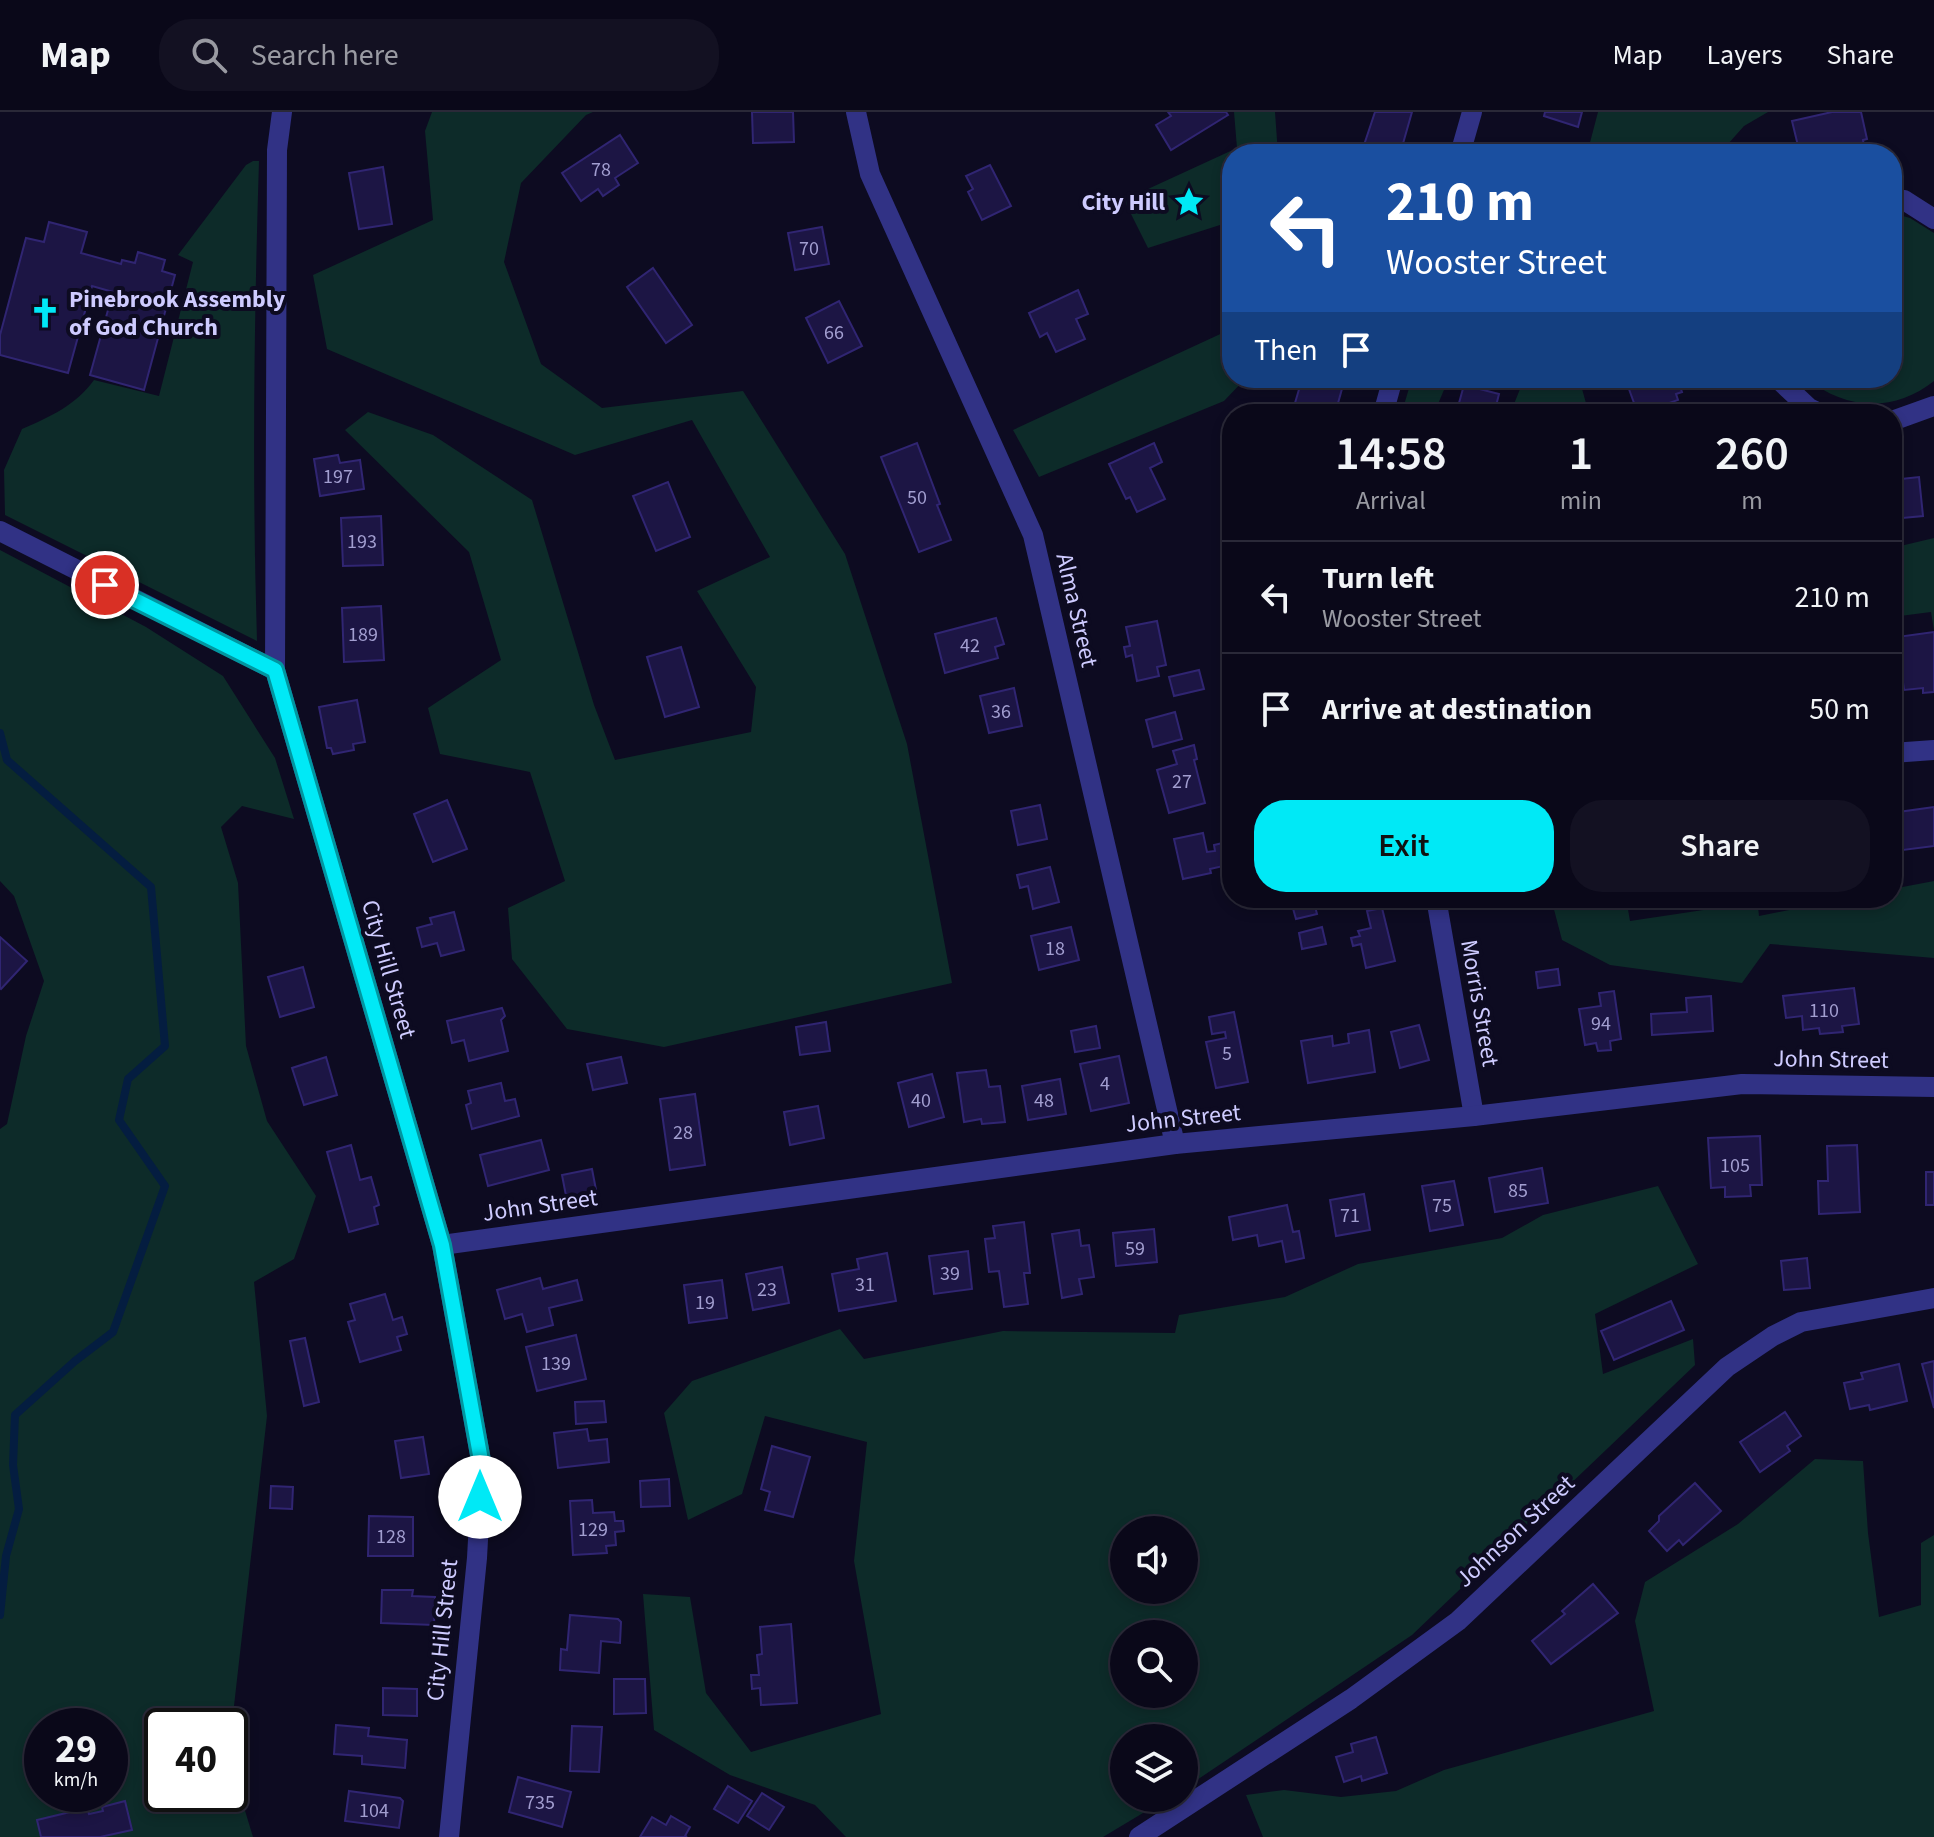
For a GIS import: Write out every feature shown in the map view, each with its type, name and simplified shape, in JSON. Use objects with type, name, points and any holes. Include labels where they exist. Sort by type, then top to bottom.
[{"type":"street","name":"City Hill Street","points":[[282,112],[277,165],[275,670],[442,1245],[482,1466],[477,1558],[449,1837]]},
{"type":"street","name":"Alma Street","points":[[856,112],[870,174],[1033,535],[1175,1144]]},
{"type":"street","points":[[1463,144],[1472,112]]},
{"type":"street","points":[[1902,200],[1934,219]]},
{"type":"street","points":[[1788,388],[1805,404]]},
{"type":"street","points":[[1902,417],[1934,406]]},
{"type":"street","points":[[0,531],[275,670]]},
{"type":"street","points":[[1902,752],[1934,750]]},
{"type":"street","name":"Morris Street","points":[[1438,908],[1474,1116]]},
{"type":"street","name":"John Street","points":[[442,1245],[1175,1144],[1474,1116],[1742,1084],[1934,1087]]},
{"type":"street","name":"Johnson Street","points":[[1139,1837],[1351,1699],[1458,1621],[1727,1367],[1773,1336],[1801,1322],[1934,1298]]},
{"type":"green space","points":[[432,112],[593,112],[586,115],[521,183],[504,262],[541,364],[602,408],[743,391],[845,554],[907,744],[952,983],[664,1047],[567,1029],[512,959],[508,908],[565,881],[530,772],[440,754],[428,708],[501,660],[469,552],[345,430],[368,412],[433,435],[532,500],[594,705],[615,760],[751,732],[756,687],[697,591],[770,557],[692,420],[575,455],[327,349],[313,275],[433,220],[425,131]]},
{"type":"green space","points":[[1234,112],[1275,112],[1277,144],[1237,144]]},
{"type":"green space","points":[[1598,112],[1768,112],[1744,126],[1728,144],[1590,144]]},
{"type":"green space","points":[[1222,155],[1222,229],[1220,225],[1148,248],[1124,200]]},
{"type":"green space","points":[[259,161],[254,401],[257,641],[5,515],[4,470],[22,429],[71,403],[94,380],[159,396],[193,262],[178,255],[246,165]]},
{"type":"green space","points":[[1902,216],[1910,218],[1934,233],[1934,381],[1903,399],[1886,403],[1853,401],[1821,389],[1902,388]]},
{"type":"green space","points":[[1222,333],[1222,388],[1236,388],[1224,401],[1039,477],[1013,430]]},
{"type":"green space","points":[[1409,388],[1445,388],[1438,404],[1404,404]]},
{"type":"green space","points":[[1520,388],[1582,388],[1586,404],[1514,404]]},
{"type":"green space","points":[[1934,538],[1934,631],[1931,612],[1902,616],[1902,546]]},
{"type":"green space","points":[[0,550],[146,627],[223,676],[275,758],[294,819],[242,806],[221,827],[238,883],[246,1046],[267,1121],[316,1196],[294,1259],[254,1282],[267,1416],[234,1708],[144,1708],[144,1812],[245,1812],[253,1837],[0,1837],[0,1129],[7,1124],[26,1036],[44,981],[14,896],[0,881]]},
{"type":"green space","points":[[1934,881],[1934,958],[1770,944],[1742,983],[1610,965],[1562,940],[1554,908],[1628,908],[1630,921],[1710,908],[1758,908],[1759,916],[1799,908],[1902,908],[1902,887]]},
{"type":"green space","points":[[1658,1186],[1698,1264],[1595,1314],[1603,1374],[1693,1339],[1695,1365],[1412,1635],[1198,1780],[1198,1724],[1110,1724],[1110,1812],[1145,1812],[1103,1837],[846,1837],[815,1805],[730,1775],[654,1730],[643,1594],[690,1597],[706,1693],[751,1752],[881,1714],[854,1561],[867,1442],[765,1416],[742,1494],[688,1520],[664,1413],[692,1381],[840,1329],[864,1359],[1003,1331],[1175,1333],[1179,1315],[1285,1297],[1358,1264],[1502,1238],[1543,1215]]},
{"type":"green space","points":[[1815,1459],[1863,1461],[1879,1617],[1921,1605],[1921,1543],[1934,1535],[1934,1837],[1263,1837],[1246,1795],[1284,1790],[1341,1797],[1396,1791],[1444,1770],[1654,1711],[1635,1621],[1645,1582],[1738,1524]]},
{"type":"building","points":[[752,112],[793,112],[794,142],[753,143]]},
{"type":"building","points":[[1168,112],[1226,112],[1228,115],[1171,150],[1156,125],[1171,116]]},
{"type":"building","points":[[1375,112],[1412,112],[1403,144],[1364,144]]},
{"type":"building","points":[[1545,112],[1582,112],[1578,127],[1544,116]]},
{"type":"building","points":[[1832,112],[1861,112],[1867,139],[1863,140],[1864,144],[1798,144],[1792,121]]},
{"type":"building","points":[[620,135],[638,163],[615,178],[619,185],[603,196],[598,189],[581,201],[562,173]]},
{"type":"building","points":[[990,165],[1011,206],[982,220],[968,192],[973,189],[966,176]]},
{"type":"building","points":[[383,167],[392,224],[359,229],[349,173]]},
{"type":"building","name":"Pinebrook Assembly of God Church","points":[[49,222],[87,232],[81,253],[121,264],[122,260],[135,263],[138,252],[165,260],[162,271],[175,275],[144,390],[90,375],[113,292],[92,286],[68,373],[0,355],[0,335],[26,238],[44,242]]},
{"type":"building","points":[[822,227],[829,264],[795,270],[788,233]]},
{"type":"building","points":[[653,268],[692,325],[666,343],[627,287]]},
{"type":"building","points":[[1078,290],[1088,314],[1076,319],[1085,339],[1056,352],[1047,333],[1040,337],[1029,313]]},
{"type":"building","points":[[839,301],[862,346],[828,363],[806,318]]},
{"type":"building","points":[[1299,388],[1342,388],[1338,404],[1295,403]]},
{"type":"building","points":[[1463,388],[1499,394],[1496,404],[1459,404]]},
{"type":"building","points":[[1629,388],[1681,388],[1682,392],[1676,394],[1678,400],[1667,404],[1634,404]]},
{"type":"building","points":[[917,443],[951,540],[919,552],[881,457]]},
{"type":"building","points":[[1154,443],[1162,462],[1150,468],[1165,499],[1137,512],[1130,497],[1126,499],[1109,464]]},
{"type":"building","points":[[338,455],[340,463],[360,460],[364,489],[320,496],[314,459]]},
{"type":"building","points":[[1919,477],[1923,516],[1902,518],[1902,479]]},
{"type":"building","points":[[668,482],[690,537],[656,551],[633,496]]},
{"type":"building","points":[[381,516],[383,565],[343,566],[341,518]]},
{"type":"building","points":[[381,606],[384,660],[344,662],[342,608]]},
{"type":"building","points":[[996,618],[1004,644],[995,647],[998,658],[945,673],[935,634]]},
{"type":"building","points":[[1157,621],[1166,665],[1157,667],[1159,676],[1137,681],[1132,655],[1126,657],[1124,647],[1130,646],[1126,627]]},
{"type":"building","points":[[1934,632],[1934,692],[1923,693],[1923,688],[1904,690],[1902,636]]},
{"type":"building","points":[[681,647],[699,707],[665,717],[647,657]]},
{"type":"building","points":[[1199,670],[1204,689],[1174,696],[1169,677]]},
{"type":"building","points":[[1014,688],[1022,726],[989,733],[980,696]]},
{"type":"building","points":[[357,700],[365,742],[353,744],[354,750],[333,754],[331,748],[327,748],[319,707]]},
{"type":"building","points":[[1175,712],[1182,739],[1153,747],[1146,720]]},
{"type":"building","points":[[1194,745],[1197,759],[1194,760],[1205,803],[1169,813],[1157,770],[1177,764],[1173,751]]},
{"type":"building","points":[[447,800],[467,849],[433,862],[414,814]]},
{"type":"building","points":[[1040,805],[1047,839],[1018,845],[1011,811]]},
{"type":"building","points":[[1934,807],[1934,846],[1903,850],[1902,811]]},
{"type":"building","points":[[1203,833],[1207,852],[1215,851],[1214,845],[1222,843],[1222,866],[1210,869],[1211,873],[1183,879],[1174,839]]},
{"type":"building","points":[[1050,867],[1059,902],[1033,909],[1028,886],[1020,888],[1017,875]]},
{"type":"building","points":[[1293,908],[1315,908],[1317,914],[1296,919]]},
{"type":"building","points":[[1382,908],[1395,961],[1366,968],[1361,944],[1353,946],[1351,938],[1360,936],[1358,931],[1371,928],[1367,911]]},
{"type":"building","points":[[454,912],[464,950],[441,956],[437,943],[422,947],[417,928],[432,924],[430,918]]},
{"type":"building","points":[[1071,927],[1079,960],[1039,970],[1031,936]]},
{"type":"building","points":[[1322,927],[1326,944],[1302,949],[1299,933]]},
{"type":"building","points":[[0,937],[27,961],[1,989],[0,988]]},
{"type":"building","points":[[303,967],[314,1007],[280,1017],[268,977]]},
{"type":"building","points":[[1558,969],[1560,985],[1538,988],[1536,972]]},
{"type":"building","points":[[1854,988],[1859,1024],[1842,1026],[1843,1032],[1820,1034],[1819,1028],[1803,1030],[1802,1016],[1786,1018],[1783,996]]},
{"type":"building","points":[[1614,991],[1621,1039],[1610,1041],[1611,1050],[1598,1051],[1596,1043],[1585,1045],[1579,1009],[1601,1006],[1599,993]]},
{"type":"building","points":[[1711,996],[1713,1031],[1652,1035],[1651,1014],[1687,1012],[1686,998]]},
{"type":"building","points":[[502,1008],[505,1016],[501,1020],[508,1051],[469,1061],[464,1040],[452,1043],[447,1021]]},
{"type":"building","points":[[1234,1012],[1248,1082],[1216,1088],[1206,1042],[1226,1038],[1225,1032],[1212,1034],[1209,1017]]},
{"type":"building","points":[[826,1022],[830,1051],[800,1055],[796,1027]]},
{"type":"building","points":[[1419,1025],[1429,1060],[1400,1068],[1391,1032]]},
{"type":"building","points":[[1096,1026],[1100,1048],[1075,1052],[1071,1031]]},
{"type":"building","points":[[1369,1030],[1375,1072],[1308,1083],[1301,1041],[1332,1036],[1333,1046],[1349,1043],[1348,1034]]},
{"type":"building","points":[[1119,1056],[1129,1103],[1091,1111],[1080,1064]]},
{"type":"building","points":[[326,1057],[337,1095],[304,1105],[292,1068]]},
{"type":"building","points":[[621,1057],[627,1083],[593,1090],[587,1064]]},
{"type":"building","points":[[986,1070],[989,1087],[1000,1086],[1005,1122],[982,1124],[981,1119],[964,1122],[957,1073]]},
{"type":"building","points":[[932,1074],[944,1117],[909,1127],[898,1083]]},
{"type":"building","points":[[1060,1079],[1066,1114],[1028,1120],[1022,1086]]},
{"type":"building","points":[[501,1083],[505,1101],[515,1099],[519,1116],[472,1129],[466,1105],[471,1103],[468,1091]]},
{"type":"building","points":[[695,1094],[705,1165],[670,1170],[660,1099]]},
{"type":"building","points":[[818,1106],[824,1138],[790,1145],[784,1112]]},
{"type":"building","points":[[1760,1136],[1762,1185],[1750,1185],[1751,1196],[1725,1197],[1725,1187],[1711,1188],[1708,1138]]},
{"type":"building","points":[[541,1140],[549,1170],[488,1186],[480,1155]]},
{"type":"building","points":[[351,1145],[360,1180],[371,1177],[379,1205],[374,1207],[378,1224],[349,1232],[327,1152]]},
{"type":"building","points":[[1857,1145],[1860,1212],[1819,1214],[1818,1181],[1828,1181],[1827,1146]]},
{"type":"building","points":[[1542,1168],[1548,1203],[1495,1212],[1489,1178]]},
{"type":"building","points":[[592,1169],[597,1195],[567,1201],[562,1175]]},
{"type":"building","points":[[1926,1172],[1934,1172],[1934,1205],[1926,1205]]},
{"type":"building","points":[[1454,1181],[1463,1225],[1430,1231],[1422,1186]]},
{"type":"building","points":[[1364,1194],[1370,1230],[1336,1236],[1330,1200]]},
{"type":"building","points":[[1287,1205],[1293,1232],[1299,1231],[1304,1258],[1286,1262],[1282,1241],[1259,1246],[1257,1235],[1233,1240],[1229,1217]]},
{"type":"building","points":[[1024,1222],[1030,1273],[1024,1273],[1028,1304],[1004,1307],[999,1271],[989,1272],[985,1239],[995,1238],[993,1226]]},
{"type":"building","points":[[1154,1229],[1157,1262],[1116,1266],[1113,1233]]},
{"type":"building","points":[[1079,1230],[1081,1246],[1089,1245],[1094,1277],[1079,1279],[1082,1294],[1062,1298],[1052,1234]]},
{"type":"building","points":[[968,1251],[972,1289],[934,1294],[929,1256]]},
{"type":"building","points":[[887,1253],[896,1301],[839,1311],[832,1274],[859,1269],[857,1259]]},
{"type":"building","points":[[1807,1258],[1810,1288],[1784,1290],[1781,1261]]},
{"type":"building","points":[[782,1267],[789,1303],[753,1310],[746,1274]]},
{"type":"building","points":[[540,1278],[543,1289],[577,1280],[582,1300],[549,1308],[553,1325],[527,1332],[522,1314],[505,1319],[497,1290]]},
{"type":"building","points":[[722,1280],[727,1318],[689,1323],[684,1285]]},
{"type":"building","points":[[385,1294],[393,1320],[402,1317],[407,1334],[397,1337],[401,1350],[360,1362],[348,1322],[355,1320],[350,1304]]},
{"type":"building","points":[[1671,1301],[1684,1330],[1614,1360],[1601,1331]]},
{"type":"building","points":[[576,1335],[586,1379],[537,1391],[526,1347]]},
{"type":"building","points":[[305,1338],[319,1402],[304,1406],[290,1341]]},
{"type":"building","points":[[1934,1361],[1934,1408],[1922,1364]]},
{"type":"building","points":[[1899,1364],[1907,1401],[1870,1410],[1869,1405],[1850,1409],[1844,1383],[1863,1379],[1861,1373]]},
{"type":"building","points":[[604,1401],[606,1422],[576,1424],[575,1402]]},
{"type":"building","points":[[1785,1412],[1801,1436],[1787,1446],[1790,1451],[1760,1472],[1740,1442]]},
{"type":"building","points":[[587,1429],[589,1441],[607,1439],[609,1462],[558,1468],[554,1433]]},
{"type":"building","points":[[423,1437],[429,1474],[401,1478],[395,1441]]},
{"type":"building","points":[[772,1446],[810,1457],[793,1517],[765,1510],[770,1492],[761,1489]]},
{"type":"building","points":[[669,1479],[670,1506],[641,1507],[640,1481]]},
{"type":"building","points":[[1695,1483],[1721,1511],[1683,1545],[1679,1540],[1667,1551],[1649,1531],[1659,1521],[1659,1516]]},
{"type":"building","points":[[271,1486],[293,1487],[292,1509],[270,1508]]},
{"type":"building","points":[[592,1500],[593,1513],[614,1512],[615,1521],[623,1521],[624,1531],[615,1532],[616,1545],[606,1546],[607,1553],[573,1555],[570,1501]]},
{"type":"building","points":[[369,1516],[413,1517],[413,1556],[368,1556]]},
{"type":"building","points":[[1593,1584],[1618,1613],[1551,1664],[1532,1641],[1565,1614],[1562,1611]]},
{"type":"building","points":[[382,1590],[413,1590],[412,1596],[435,1597],[434,1625],[381,1623]]},
{"type":"building","points":[[570,1615],[618,1619],[621,1622],[620,1643],[601,1641],[599,1673],[560,1670],[561,1649],[567,1650]]},
{"type":"building","points":[[791,1624],[797,1703],[761,1705],[760,1688],[752,1689],[751,1675],[759,1675],[757,1655],[762,1654],[760,1627]]},
{"type":"building","points":[[614,1679],[645,1679],[646,1713],[614,1714]]},
{"type":"building","points":[[383,1688],[417,1689],[417,1716],[383,1715]]},
{"type":"building","points":[[336,1725],[369,1728],[368,1736],[407,1740],[405,1768],[362,1764],[362,1756],[334,1754]]},
{"type":"building","points":[[572,1726],[602,1727],[599,1772],[570,1771]]},
{"type":"building","points":[[1376,1737],[1387,1773],[1362,1781],[1361,1776],[1344,1782],[1336,1757],[1353,1752],[1351,1744]]},
{"type":"building","points":[[518,1777],[571,1792],[562,1827],[509,1812]]},
{"type":"building","points":[[728,1786],[752,1801],[738,1823],[714,1809]]},
{"type":"building","points":[[349,1791],[400,1798],[403,1801],[399,1828],[345,1821]]},
{"type":"building","points":[[762,1793],[784,1807],[769,1830],[747,1816]]},
{"type":"building","points":[[70,1812],[128,1812],[132,1830],[100,1837],[41,1837],[37,1820]]},
{"type":"building","points":[[671,1816],[690,1827],[687,1837],[640,1837],[652,1817],[666,1825]]},
{"type":"waterway","points":[[0,733],[7,760],[151,887],[165,1046],[128,1079],[119,1120],[165,1186],[113,1332],[75,1361],[15,1415],[13,1465],[19,1509],[6,1556],[0,1615]]},
{"type":"place","name":"City Hill","points":[[1189,202]]},
{"type":"place","name":"Pinebrook Assembly of God Church","points":[[45,313]]},
{"type":"route","points":[[105,585],[275,670],[442,1245],[482,1466],[480,1497]]}]
